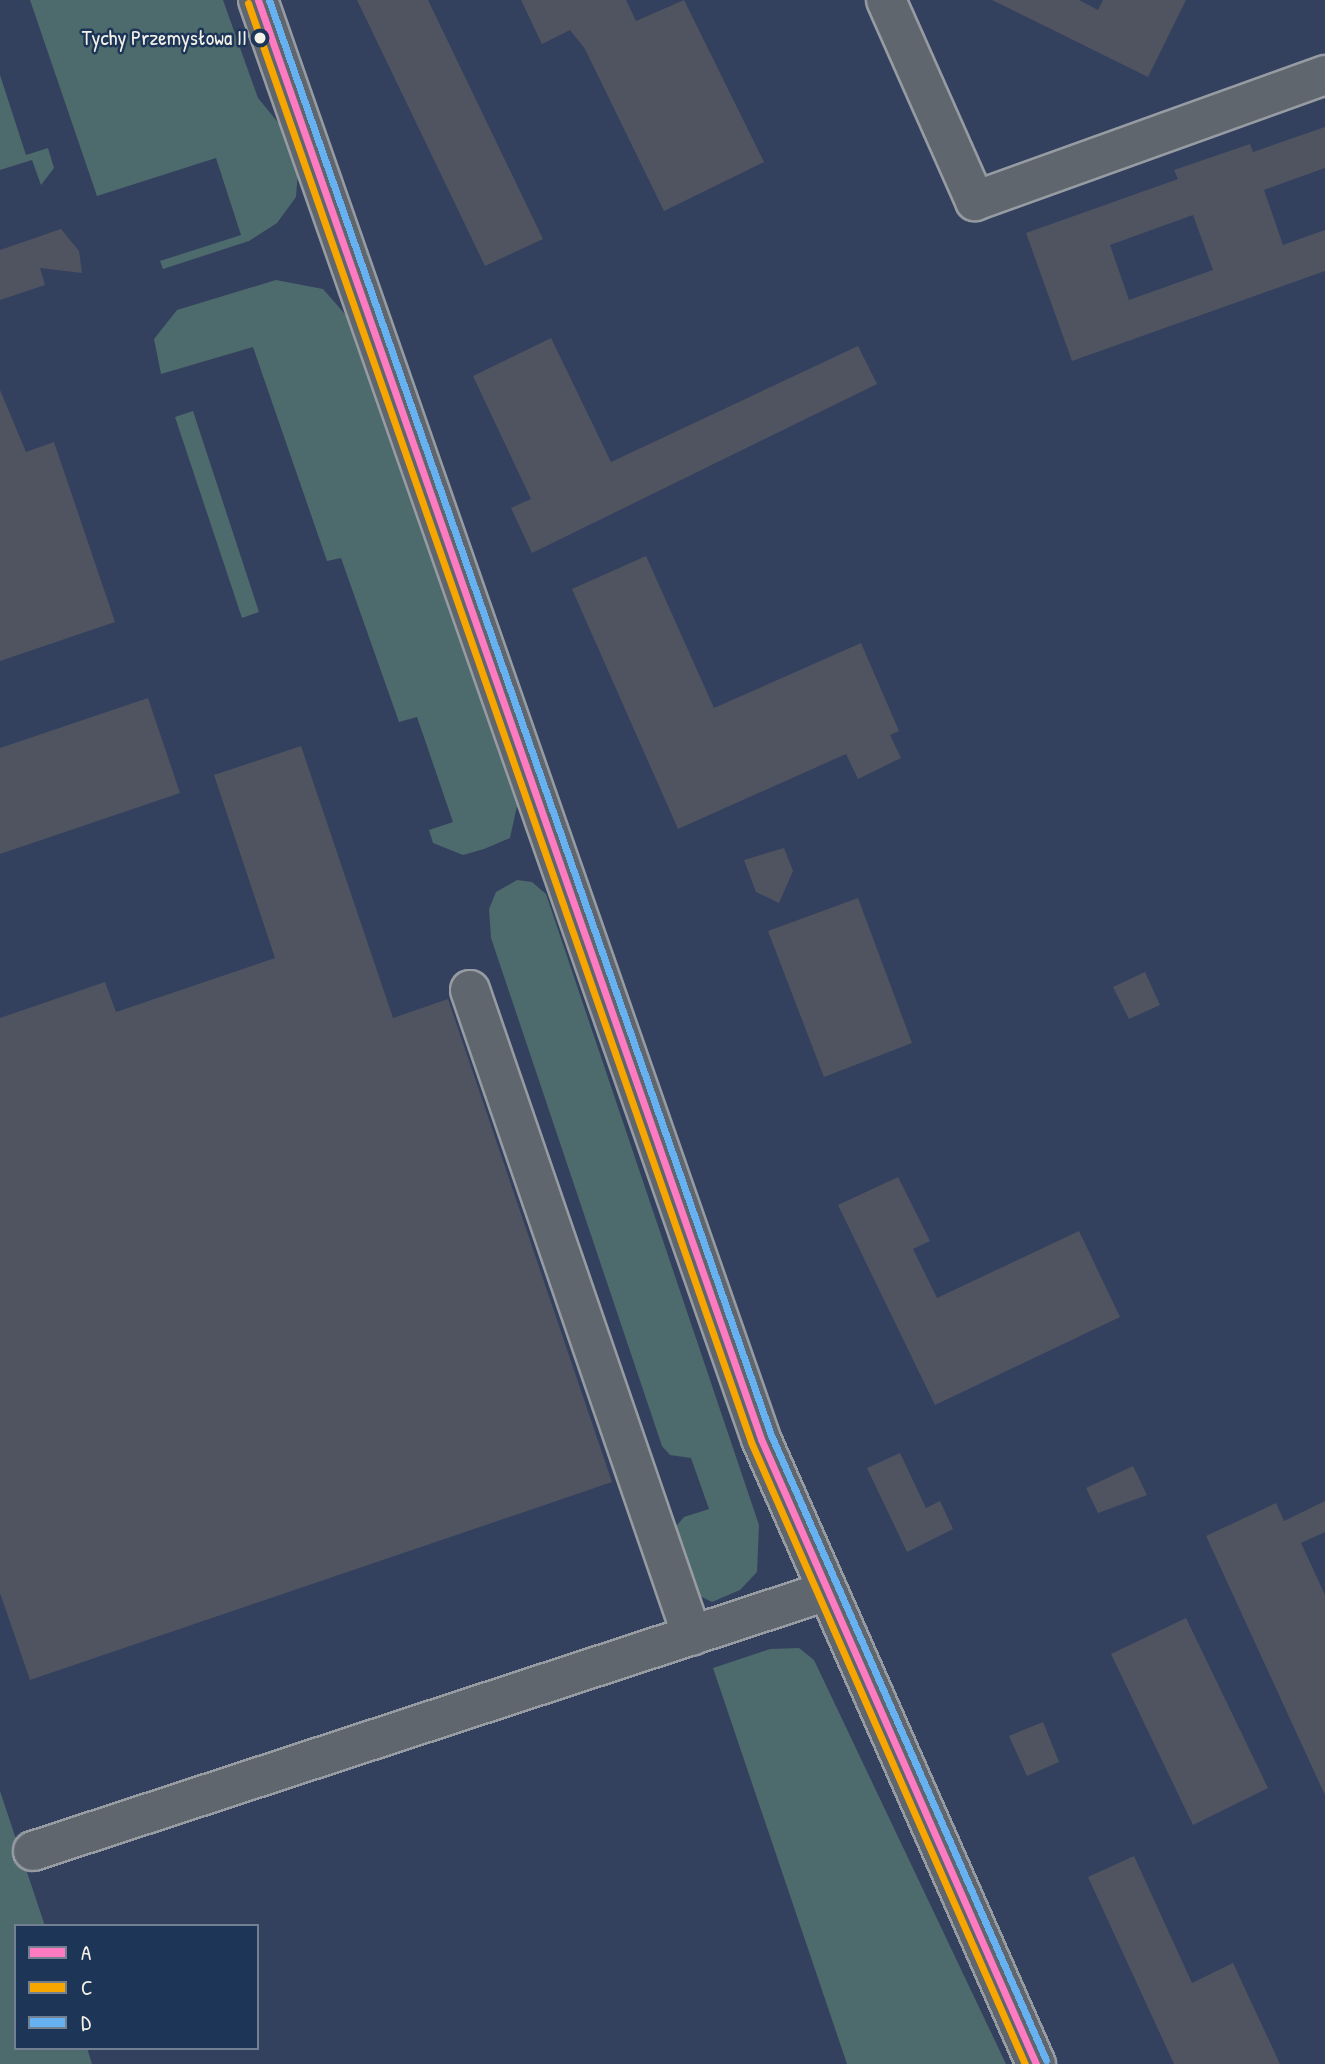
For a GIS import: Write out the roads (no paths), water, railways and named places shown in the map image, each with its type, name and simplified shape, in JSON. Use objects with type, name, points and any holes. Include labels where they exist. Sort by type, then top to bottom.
[{"type":"street","points":[[258,0],[761,1439],[1036,2064]]},
{"type":"street","points":[[886,0],[975,201],[1325,75]]},
{"type":"street","points":[[470,990],[692,1636]]},
{"type":"street","points":[[33,1851],[827,1591]]},
{"type":"place","name":"Tychy Przemysłowa II","points":[[260,38]]}]
